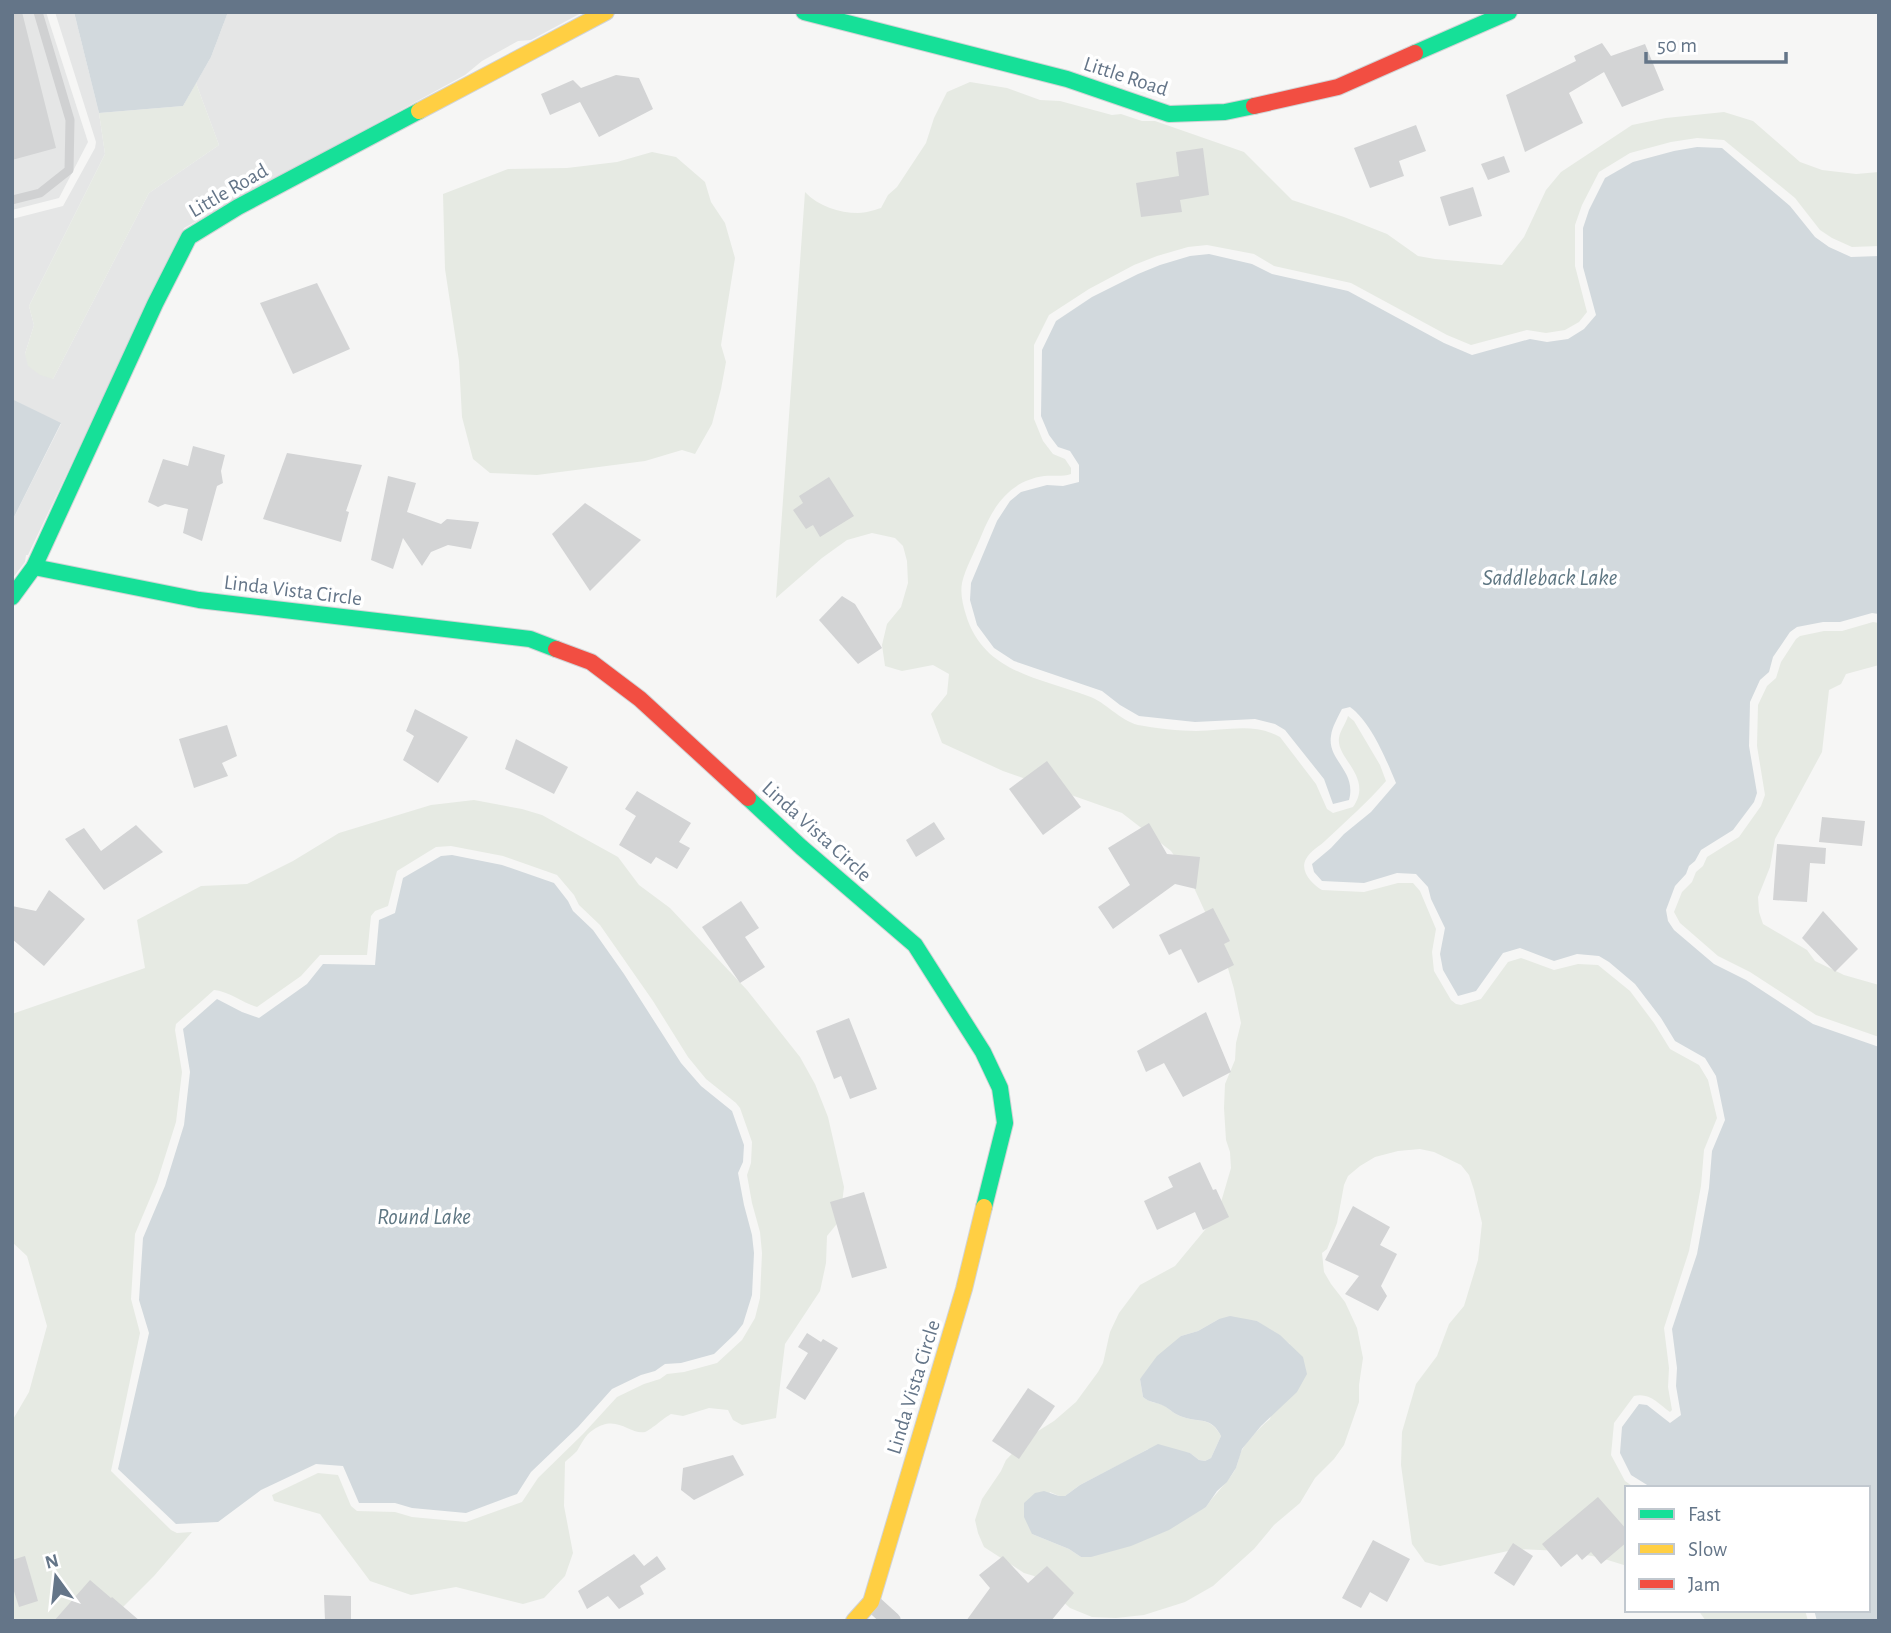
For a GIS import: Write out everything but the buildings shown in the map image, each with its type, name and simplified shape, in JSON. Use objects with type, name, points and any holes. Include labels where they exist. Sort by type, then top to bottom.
[{"type":"street","name":"Little Road","points":[[12,597],[34,567],[155,304],[189,237],[238,207],[606,12]]},
{"type":"street","name":"Little Road","points":[[804,12],[1067,79],[1169,114],[1224,112],[1338,87],[1509,12]]},
{"type":"street","name":"Linda Vista Circle","points":[[34,567],[199,600],[530,639],[592,662],[640,699],[801,847],[915,945],[983,1052],[1000,1087],[1005,1123],[964,1289],[871,1602]]},
{"type":"street","points":[[854,1621],[871,1602],[892,1621]]},
{"type":"lane","points":[[12,200],[40,193],[69,170],[70,120],[38,12]]},
{"type":"shaded area","points":[[12,12],[46,12],[88,142],[59,198],[12,210]]},
{"type":"shaded area","points":[[55,12],[74,12],[99,113],[105,154],[29,306],[34,325],[25,354],[53,379],[149,193],[219,145],[196,83],[211,57],[228,12],[583,12],[531,40],[518,41],[482,61],[465,75],[184,228],[26,555],[25,562],[12,579],[12,521],[61,424],[12,399],[12,219],[63,206],[96,142]]},
{"type":"shaded area","points":[[970,82],[1007,88],[1040,100],[1060,101],[1112,115],[1121,114],[1142,121],[1155,121],[1244,152],[1292,200],[1387,234],[1418,256],[1502,265],[1524,237],[1546,190],[1561,172],[1632,125],[1666,118],[1724,112],[1753,121],[1800,162],[1822,170],[1856,174],[1879,172],[1879,246],[1852,247],[1820,230],[1795,198],[1724,140],[1697,138],[1630,153],[1599,172],[1575,225],[1575,266],[1587,312],[1579,322],[1565,330],[1546,333],[1527,330],[1471,345],[1447,335],[1351,283],[1274,266],[1254,254],[1207,245],[1188,247],[1134,265],[1089,289],[1049,315],[1034,345],[1034,419],[1043,441],[1053,454],[1065,459],[1071,468],[1071,474],[1032,479],[1005,496],[987,523],[962,583],[963,603],[974,634],[985,649],[999,661],[1032,677],[1095,699],[1138,725],[1196,731],[1239,728],[1270,732],[1280,737],[1316,784],[1327,809],[1333,813],[1353,807],[1358,796],[1357,778],[1343,753],[1339,738],[1348,716],[1354,721],[1380,765],[1386,781],[1308,856],[1304,868],[1315,885],[1322,890],[1364,892],[1398,883],[1413,883],[1420,891],[1436,929],[1432,952],[1434,971],[1456,1004],[1481,999],[1508,962],[1521,958],[1554,970],[1578,964],[1598,965],[1630,991],[1670,1049],[1699,1065],[1708,1080],[1717,1118],[1704,1150],[1701,1186],[1689,1251],[1664,1328],[1672,1410],[1670,1412],[1649,1397],[1634,1396],[1614,1423],[1611,1455],[1625,1481],[1632,1486],[1625,1486],[1625,1565],[1598,1557],[1561,1551],[1517,1549],[1440,1566],[1425,1562],[1412,1544],[1401,1465],[1402,1432],[1416,1384],[1437,1356],[1449,1324],[1464,1306],[1478,1260],[1482,1223],[1469,1175],[1461,1165],[1434,1152],[1420,1149],[1375,1157],[1348,1176],[1344,1185],[1337,1223],[1327,1249],[1322,1253],[1324,1272],[1345,1302],[1357,1328],[1363,1358],[1359,1402],[1344,1445],[1334,1459],[1315,1478],[1300,1503],[1274,1525],[1254,1549],[1213,1586],[1185,1602],[1144,1615],[1116,1618],[1092,1617],[1070,1608],[1034,1576],[1024,1573],[984,1547],[975,1520],[982,1499],[1006,1460],[1027,1438],[1054,1421],[1076,1402],[1103,1363],[1110,1332],[1119,1313],[1140,1285],[1175,1266],[1219,1209],[1231,1168],[1226,1140],[1225,1084],[1235,1060],[1241,1023],[1223,951],[1190,879],[1171,851],[1122,813],[1003,771],[942,743],[931,714],[947,694],[949,674],[933,665],[902,671],[885,666],[882,645],[887,624],[901,607],[908,583],[903,546],[895,538],[872,533],[847,540],[776,598],[805,192],[822,205],[844,212],[861,213],[881,208],[926,143],[934,118],[947,92]],"holes":[[[1219,1319],[1257,1321],[1290,1344],[1270,1419],[1246,1444],[1233,1473],[1206,1507],[1081,1557],[1069,1549],[1032,1534],[1050,1492],[1065,1496],[1080,1485],[1148,1449],[1190,1453],[1205,1461],[1211,1458],[1221,1436],[1213,1425],[1180,1416],[1143,1397],[1140,1379],[1181,1336],[1198,1331]]]},
{"type":"shaded area","points":[[196,83],[219,145],[149,193],[53,379],[40,375],[28,366],[25,354],[34,325],[29,306],[105,154],[99,113],[183,106]]},
{"type":"shaded area","points":[[652,152],[676,157],[705,182],[711,202],[725,223],[735,258],[721,345],[726,362],[712,424],[695,454],[682,450],[645,461],[537,475],[490,473],[473,459],[462,417],[459,361],[445,269],[443,194],[508,169],[567,168],[617,162]]},
{"type":"shaded area","points":[[1873,622],[1879,623],[1879,665],[1846,674],[1841,684],[1829,690],[1822,752],[1775,839],[1770,867],[1758,897],[1763,924],[1807,950],[1815,961],[1844,975],[1879,985],[1879,1037],[1816,1015],[1750,972],[1718,956],[1680,923],[1674,912],[1682,892],[1692,882],[1707,857],[1739,837],[1761,806],[1765,795],[1757,746],[1758,705],[1767,686],[1776,678],[1781,662],[1796,639],[1824,631],[1842,631]]},
{"type":"shaded area","points":[[474,800],[542,815],[618,857],[639,885],[670,908],[747,990],[800,1057],[815,1084],[828,1117],[844,1187],[840,1220],[827,1236],[826,1263],[820,1291],[785,1344],[776,1418],[742,1425],[733,1420],[728,1410],[709,1408],[683,1416],[671,1414],[645,1432],[609,1424],[601,1425],[590,1432],[577,1451],[565,1462],[564,1506],[573,1553],[565,1576],[544,1598],[523,1604],[456,1587],[411,1595],[370,1581],[320,1514],[274,1501],[272,1495],[318,1473],[338,1475],[351,1506],[357,1511],[395,1512],[412,1517],[466,1522],[522,1502],[538,1478],[617,1397],[667,1374],[717,1363],[742,1340],[755,1318],[760,1298],[760,1232],[747,1175],[751,1163],[752,1142],[740,1108],[706,1079],[688,1057],[600,925],[579,905],[557,875],[503,856],[451,846],[436,847],[397,871],[388,906],[375,911],[371,916],[367,955],[320,955],[301,976],[257,1007],[214,990],[176,1024],[182,1072],[176,1122],[157,1182],[135,1234],[131,1299],[140,1333],[111,1471],[171,1530],[177,1533],[192,1532],[154,1576],[109,1621],[12,1621],[12,1421],[29,1392],[47,1326],[27,1256],[12,1242],[12,1014],[145,968],[137,920],[201,886],[247,884],[293,861],[339,833],[431,805]]},
{"type":"shaded area","points":[[1699,1612],[1806,1612],[1808,1621],[1706,1621]]},
{"type":"water","points":[[74,12],[228,12],[211,57],[183,106],[99,113]]},
{"type":"water","name":"Saddleback Lake","points":[[1697,147],[1722,148],[1790,206],[1815,237],[1829,247],[1851,257],[1879,256],[1879,614],[1797,627],[1790,632],[1773,657],[1769,672],[1760,680],[1750,702],[1749,746],[1757,793],[1754,802],[1733,830],[1701,850],[1675,886],[1666,910],[1668,921],[1674,930],[1714,964],[1746,980],[1813,1024],[1879,1047],[1879,1621],[1817,1621],[1815,1612],[1870,1612],[1870,1486],[1649,1486],[1631,1475],[1620,1453],[1622,1427],[1639,1404],[1647,1405],[1670,1423],[1681,1415],[1672,1329],[1697,1254],[1709,1188],[1712,1151],[1725,1120],[1716,1076],[1705,1058],[1675,1041],[1635,984],[1599,956],[1577,954],[1554,961],[1520,948],[1503,953],[1476,991],[1458,996],[1443,970],[1440,954],[1445,928],[1428,887],[1416,874],[1397,873],[1364,883],[1322,881],[1314,872],[1312,864],[1371,812],[1396,783],[1371,731],[1350,707],[1342,709],[1331,736],[1333,752],[1349,781],[1349,800],[1333,804],[1324,779],[1285,730],[1275,724],[1255,719],[1195,722],[1139,716],[1102,691],[1014,661],[994,648],[977,625],[970,600],[971,583],[997,521],[1010,501],[1021,492],[1047,485],[1063,486],[1079,482],[1079,465],[1070,451],[1058,447],[1049,435],[1041,416],[1042,350],[1056,321],[1092,297],[1160,265],[1190,256],[1209,254],[1252,264],[1272,274],[1348,291],[1444,343],[1472,355],[1530,339],[1547,342],[1568,339],[1584,329],[1596,315],[1583,267],[1583,228],[1605,178],[1633,162]]},
{"type":"water","points":[[12,399],[61,423],[12,521]]},
{"type":"water","name":"Round Lake","points":[[452,855],[502,865],[554,883],[573,911],[593,930],[681,1063],[701,1086],[732,1111],[744,1145],[743,1162],[738,1173],[754,1253],[752,1295],[743,1324],[714,1354],[681,1363],[665,1364],[612,1389],[578,1427],[531,1472],[517,1494],[466,1513],[412,1508],[395,1503],[359,1503],[343,1466],[316,1464],[261,1490],[218,1522],[176,1524],[118,1469],[149,1333],[139,1300],[143,1238],[165,1186],[184,1125],[190,1072],[183,1029],[217,999],[259,1018],[307,984],[323,964],[375,965],[379,920],[395,913],[403,878],[441,856]]},
{"type":"water","points":[[1230,1316],[1257,1321],[1280,1335],[1303,1357],[1307,1374],[1297,1392],[1261,1426],[1242,1449],[1236,1468],[1206,1507],[1169,1530],[1131,1546],[1091,1557],[1081,1557],[1069,1549],[1032,1534],[1024,1517],[1024,1503],[1035,1493],[1044,1491],[1065,1496],[1080,1485],[1158,1444],[1190,1453],[1199,1460],[1211,1458],[1221,1436],[1213,1425],[1180,1416],[1146,1399],[1143,1397],[1140,1379],[1157,1356],[1181,1336]]},
{"type":"traffic: fast","points":[[804,12],[1067,79],[1169,114],[1225,112],[1254,106]]},
{"type":"traffic: fast","points":[[1415,53],[1509,12]]},
{"type":"traffic: fast","points":[[12,597],[34,567],[155,304],[189,237],[238,207],[419,111]]},
{"type":"traffic: fast","points":[[34,567],[199,600],[530,639],[556,649]]},
{"type":"traffic: fast","points":[[748,798],[915,945],[983,1052],[1000,1088],[1005,1123],[984,1207]]},
{"type":"traffic: slow","points":[[419,111],[606,12]]},
{"type":"traffic: slow","points":[[854,1621],[871,1602],[964,1289],[984,1207]]},
{"type":"traffic: jam","points":[[1254,106],[1338,87],[1415,53]]},
{"type":"traffic: jam","points":[[556,649],[591,662],[640,699],[748,798]]}]
